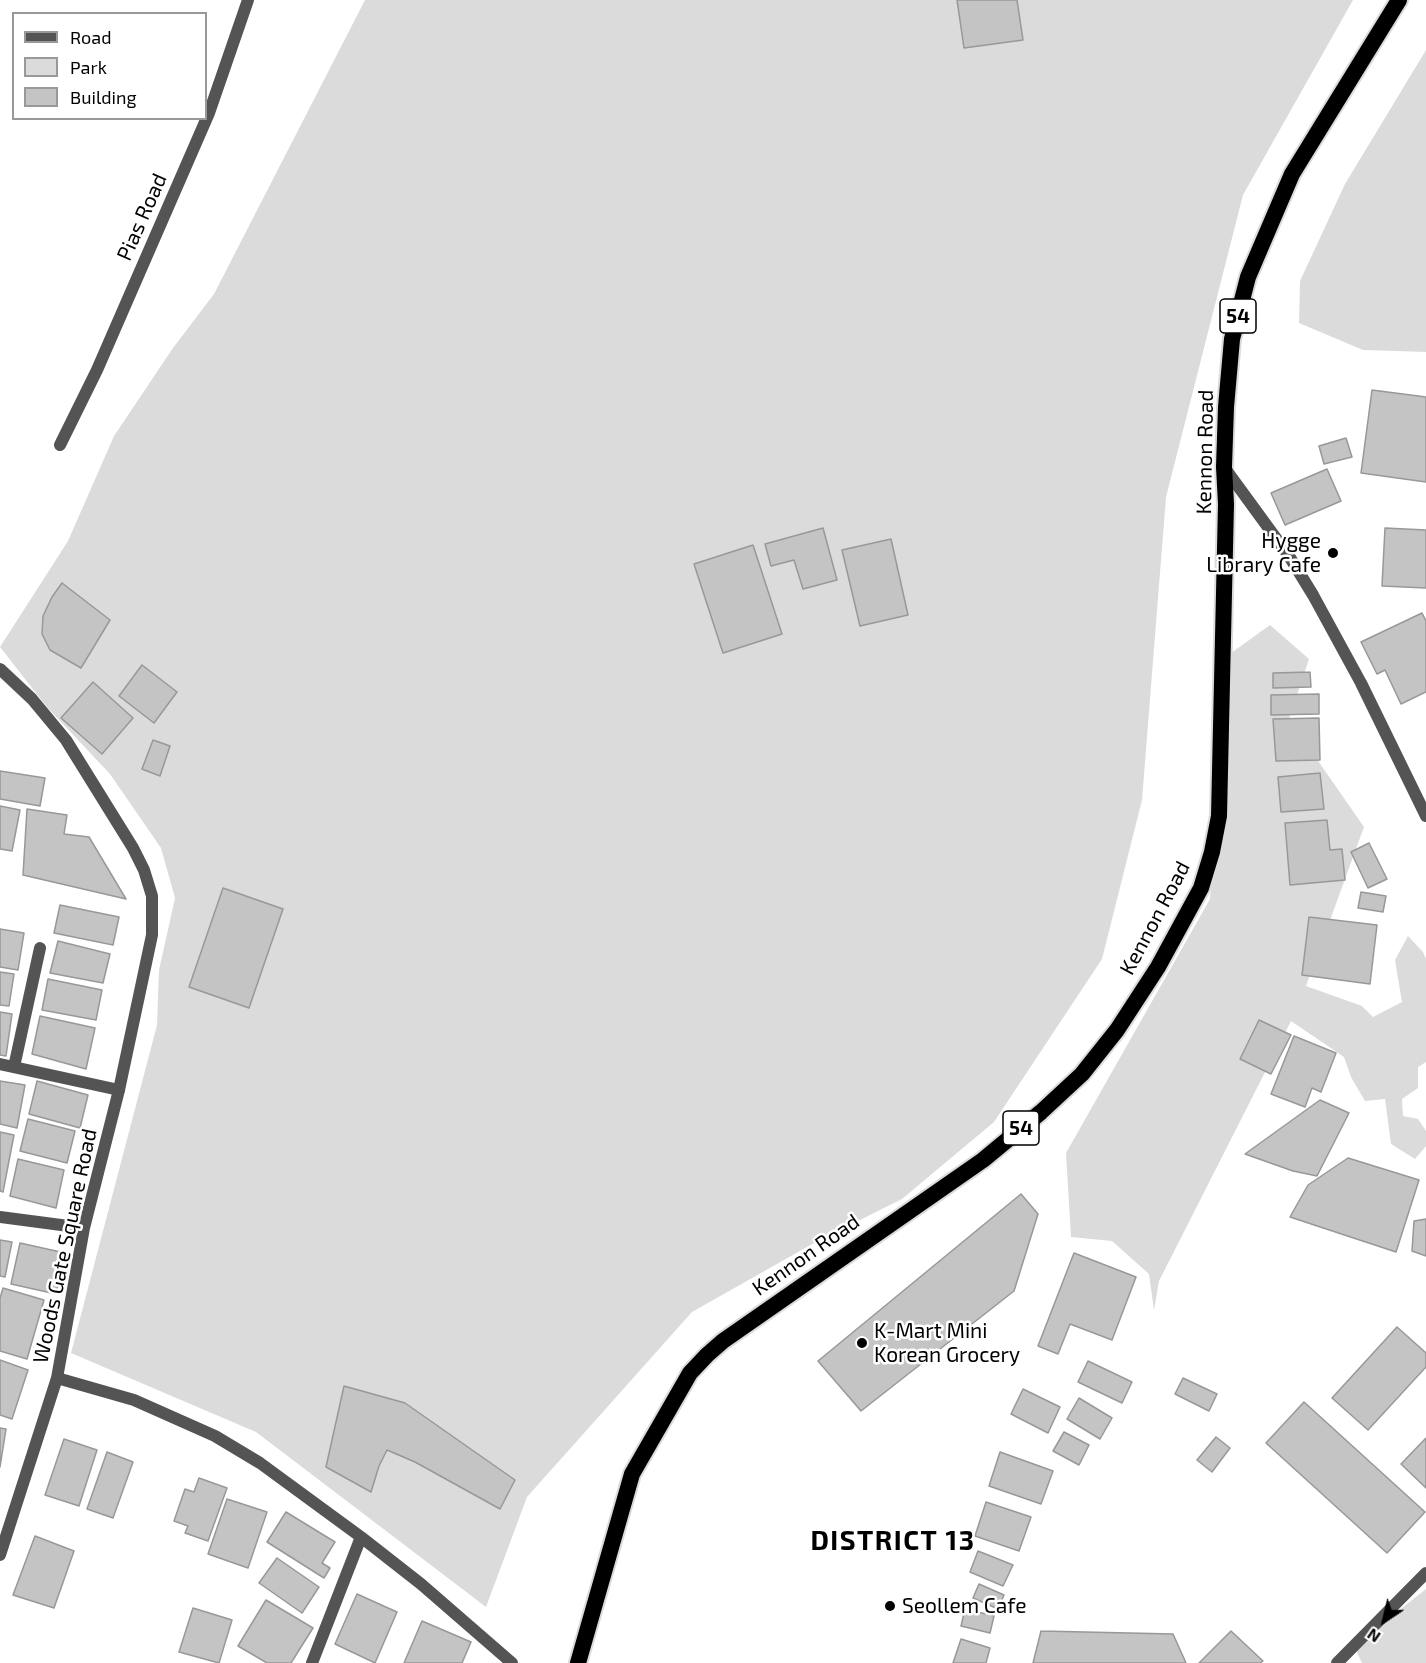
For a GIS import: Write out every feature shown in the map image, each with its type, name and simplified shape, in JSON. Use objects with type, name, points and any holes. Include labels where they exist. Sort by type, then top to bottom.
[{"type":"highway","name":"Kennon Road","points":[[578,1663],[632,1474],[690,1373],[723,1341],[983,1160],[1082,1074],[1117,1030],[1158,968],[1201,888],[1212,852],[1219,816],[1226,515],[1224,467],[1232,339],[1248,277],[1292,174],[1399,0]]},
{"type":"street","name":"Pias Road","points":[[207,118],[248,0]]},
{"type":"street","name":"Pias Road","points":[[60,445],[102,359],[206,120]]},
{"type":"street","points":[[1224,467],[1289,556],[1313,596],[1361,683],[1426,816]]},
{"type":"street","name":"Woods Gate Square Road","points":[[0,669],[32,699],[66,740],[123,830],[144,870],[152,896],[152,935],[119,1090],[84,1228],[57,1378],[134,1400],[215,1436],[260,1463],[421,1584],[512,1663]]},
{"type":"street","points":[[14,1067],[40,948]]},
{"type":"street","points":[[0,1064],[119,1090]]},
{"type":"street","points":[[0,1217],[84,1228]]},
{"type":"street","points":[[0,1555],[57,1378]]},
{"type":"street","points":[[312,1663],[361,1537]]},
{"type":"street","points":[[1338,1663],[1426,1573]]},
{"type":"street","points":[[1348,1651],[1354,1663]]},
{"type":"green space","points":[[365,0],[1353,0],[1243,195],[1166,497],[1142,800],[1102,959],[994,1122],[902,1199],[814,1243],[692,1312],[527,1497],[486,1607],[256,1432],[71,1353],[157,1025],[159,970],[175,898],[161,848],[110,774],[47,707],[0,647],[68,541],[114,436],[173,348],[214,294]]},
{"type":"green space","points":[[1426,50],[1426,352],[1363,350],[1299,323],[1300,281],[1345,184]]},
{"type":"green space","points":[[1270,625],[1309,659],[1289,719],[1364,827],[1306,986],[1362,1006],[1373,1017],[1402,1002],[1395,960],[1408,936],[1423,952],[1426,959],[1426,1062],[1418,1067],[1418,1088],[1402,1099],[1403,1116],[1418,1119],[1426,1131],[1426,1146],[1415,1159],[1391,1144],[1385,1099],[1365,1101],[1351,1077],[1344,1057],[1291,1021],[1159,1281],[1154,1310],[1149,1274],[1112,1241],[1071,1237],[1066,1153],[1210,899],[1227,656]]},
{"type":"green space","points":[[1426,1589],[1426,1663],[1362,1663],[1354,1646]]},
{"type":"building","points":[[957,0],[1017,0],[1023,40],[964,48]]},
{"type":"building","points":[[1372,390],[1426,397],[1426,482],[1361,473]]},
{"type":"building","points":[[1346,438],[1352,457],[1324,464],[1319,446]]},
{"type":"building","points":[[1327,469],[1341,501],[1285,525],[1271,493]]},
{"type":"building","points":[[823,528],[837,580],[803,589],[794,560],[771,566],[765,544]]},
{"type":"building","points":[[1385,528],[1426,530],[1426,588],[1382,586]]},
{"type":"building","points":[[891,539],[908,615],[860,626],[842,550]]},
{"type":"building","points":[[753,545],[782,634],[723,653],[694,564]]},
{"type":"building","points":[[62,583],[110,620],[81,668],[50,650],[42,634],[43,616]]},
{"type":"building","points":[[1422,613],[1426,621],[1426,692],[1401,704],[1385,670],[1377,674],[1361,642]]},
{"type":"building","points":[[142,665],[177,692],[154,723],[119,696]]},
{"type":"building","points":[[1310,672],[1311,687],[1273,688],[1273,673]]},
{"type":"building","points":[[93,682],[133,718],[102,754],[61,718]]},
{"type":"building","points":[[1319,694],[1319,714],[1271,715],[1271,695]]},
{"type":"building","points":[[1319,718],[1320,760],[1276,761],[1273,719]]},
{"type":"building","points":[[153,740],[170,746],[160,776],[142,769]]},
{"type":"building","points":[[0,771],[45,778],[40,806],[0,799]]},
{"type":"building","points":[[1320,773],[1324,809],[1281,812],[1278,777]]},
{"type":"building","points":[[0,806],[20,810],[12,851],[0,849]]},
{"type":"building","points":[[27,809],[67,815],[64,834],[89,837],[126,899],[23,875]]},
{"type":"building","points":[[1327,820],[1330,850],[1342,849],[1345,880],[1290,885],[1285,823]]},
{"type":"building","points":[[1369,843],[1387,879],[1368,888],[1351,852]]},
{"type":"building","points":[[223,888],[283,909],[249,1008],[189,987]]},
{"type":"building","points":[[1361,892],[1386,896],[1383,912],[1358,908]]},
{"type":"building","points":[[60,905],[119,917],[113,945],[54,933]]},
{"type":"building","points":[[1309,917],[1377,925],[1370,984],[1302,975]]},
{"type":"building","points":[[0,929],[24,933],[18,970],[0,967]]},
{"type":"building","points":[[58,941],[110,954],[103,983],[50,973]]},
{"type":"building","points":[[0,972],[14,974],[9,1006],[0,1005]]},
{"type":"building","points":[[48,979],[102,990],[96,1020],[42,1010]]},
{"type":"building","points":[[0,1012],[12,1014],[6,1056],[0,1055]]},
{"type":"building","points":[[40,1016],[95,1028],[86,1069],[32,1054]]},
{"type":"building","points":[[1259,1020],[1291,1035],[1271,1074],[1240,1059]]},
{"type":"building","points":[[1294,1036],[1336,1053],[1321,1092],[1312,1088],[1305,1107],[1271,1094]]},
{"type":"building","points":[[0,1081],[25,1085],[17,1128],[0,1124]]},
{"type":"building","points":[[37,1081],[88,1095],[80,1128],[29,1114]]},
{"type":"building","points":[[1320,1100],[1349,1113],[1317,1176],[1293,1171],[1245,1154]]},
{"type":"building","points":[[28,1119],[75,1131],[67,1163],[20,1151]]},
{"type":"building","points":[[0,1132],[14,1135],[3,1192],[0,1191]]},
{"type":"building","points":[[1348,1158],[1419,1180],[1396,1252],[1290,1217],[1308,1185]]},
{"type":"building","points":[[18,1159],[64,1170],[56,1208],[10,1196]]},
{"type":"building","points":[[1021,1194],[1038,1214],[1014,1291],[861,1411],[818,1361]]},
{"type":"building","points":[[1426,1219],[1426,1256],[1412,1251],[1414,1221]]},
{"type":"building","points":[[0,1240],[12,1242],[5,1277],[0,1276]]},
{"type":"building","points":[[20,1243],[65,1253],[56,1294],[11,1284]]},
{"type":"building","points":[[1074,1253],[1136,1277],[1112,1340],[1070,1324],[1058,1354],[1038,1346]]},
{"type":"building","points":[[3,1288],[44,1300],[27,1359],[0,1351],[0,1298]]},
{"type":"building","points":[[1397,1327],[1426,1353],[1426,1367],[1368,1430],[1332,1398]]},
{"type":"building","points":[[0,1360],[28,1370],[12,1419],[0,1415]]},
{"type":"building","points":[[1088,1361],[1132,1382],[1122,1403],[1078,1382]]},
{"type":"building","points":[[1183,1378],[1217,1394],[1209,1411],[1175,1394]]},
{"type":"building","points":[[344,1386],[405,1403],[515,1480],[500,1509],[415,1462],[387,1450],[371,1492],[326,1467]]},
{"type":"building","points":[[1023,1389],[1060,1407],[1048,1433],[1011,1414]]},
{"type":"building","points":[[1079,1398],[1112,1418],[1100,1439],[1067,1419]]},
{"type":"building","points":[[1304,1402],[1425,1512],[1387,1553],[1266,1443]]},
{"type":"building","points":[[0,1428],[6,1429],[0,1467]]},
{"type":"building","points":[[1064,1432],[1089,1445],[1079,1465],[1053,1451]]},
{"type":"building","points":[[1216,1437],[1230,1448],[1212,1472],[1197,1460]]},
{"type":"building","points":[[1426,1438],[1426,1488],[1401,1464]]},
{"type":"building","points":[[64,1439],[97,1450],[79,1506],[45,1495]]},
{"type":"building","points":[[107,1452],[133,1462],[113,1518],[87,1509]]},
{"type":"building","points":[[1000,1452],[1053,1471],[1041,1504],[989,1486]]},
{"type":"building","points":[[199,1478],[227,1488],[208,1541],[185,1533],[188,1526],[174,1521],[185,1489],[194,1492]]},
{"type":"building","points":[[227,1499],[267,1512],[248,1568],[208,1554]]},
{"type":"building","points":[[986,1502],[1031,1517],[1019,1551],[975,1536]]},
{"type":"building","points":[[286,1512],[335,1542],[322,1563],[330,1568],[324,1578],[267,1542]]},
{"type":"building","points":[[35,1536],[74,1551],[54,1608],[13,1595]]},
{"type":"building","points":[[978,1551],[1013,1565],[1003,1586],[970,1572]]},
{"type":"building","points":[[277,1558],[319,1587],[302,1613],[259,1583]]},
{"type":"building","points":[[979,1584],[1004,1595],[998,1609],[973,1598]]},
{"type":"building","points":[[357,1594],[397,1612],[375,1663],[335,1644]]},
{"type":"building","points":[[266,1600],[313,1628],[291,1663],[267,1663],[238,1646]]},
{"type":"building","points":[[193,1608],[232,1620],[219,1663],[179,1652]]},
{"type":"building","points":[[965,1609],[994,1616],[990,1633],[961,1626]]},
{"type":"building","points":[[422,1621],[471,1642],[462,1663],[404,1663]]},
{"type":"building","points":[[1041,1631],[1173,1634],[1186,1663],[1033,1663]]},
{"type":"building","points":[[1231,1631],[1263,1661],[1260,1663],[1199,1663]]},
{"type":"building","points":[[961,1639],[990,1648],[986,1663],[953,1663]]},
{"type":"place","name":"Hygge Library Cafe","points":[[1333,553]]},
{"type":"place","name":"K-Mart Mini Korean Grocery","points":[[862,1343]]},
{"type":"place","name":"Seollem Cafe","points":[[890,1606]]},
{"type":"district","name":"DISTRICT 13","points":[[893,1541]]}]
